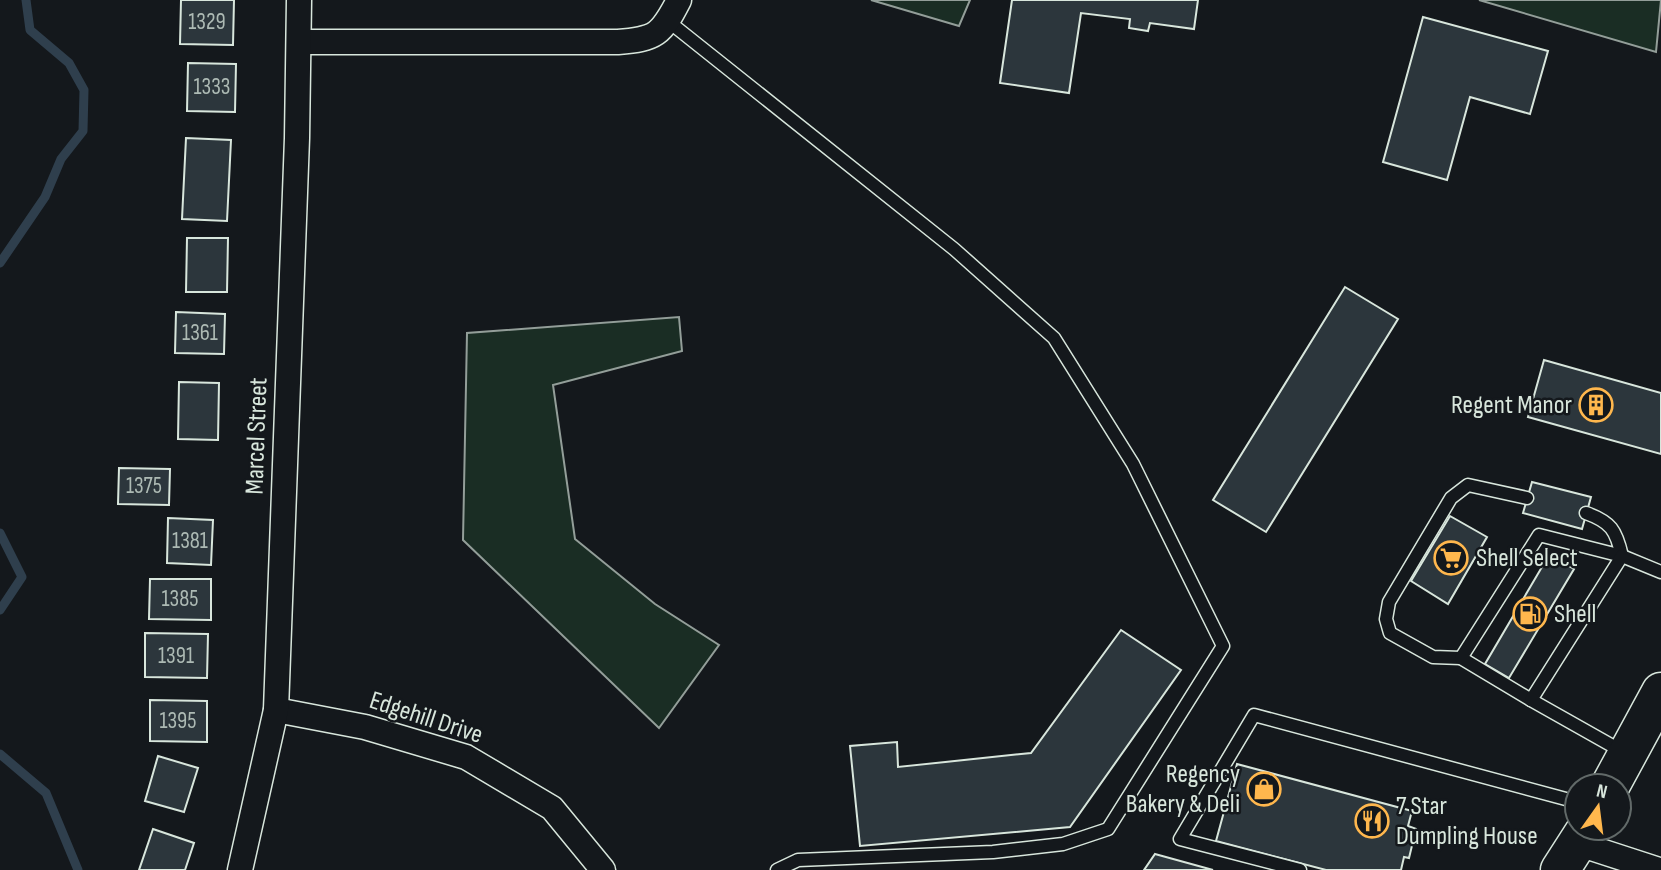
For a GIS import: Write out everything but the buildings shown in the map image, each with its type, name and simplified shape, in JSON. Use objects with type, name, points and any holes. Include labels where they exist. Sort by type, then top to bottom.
[{"type":"main road","points":[[1619,770],[1661,692]]},
{"type":"street","name":"Marcel Street","points":[[240,870],[276,710],[299,0]]},
{"type":"street","points":[[299,43],[618,42],[649,39],[674,11]]},
{"type":"street","name":"Edgehill Drive","points":[[276,710],[365,727],[466,757],[552,808],[603,870]]},
{"type":"street","points":[[1575,847],[1659,870]]},
{"type":"lane","points":[[674,11],[954,249],[1054,338],[1133,464],[1223,646],[1108,829],[1063,844],[993,852],[798,860],[777,870]]},
{"type":"lane","points":[[1527,498],[1468,485],[1461,488],[1451,498],[1390,602],[1386,619],[1390,634],[1433,657],[1461,658],[1531,700],[1619,770]]},
{"type":"lane","points":[[1531,700],[1622,556],[1617,533],[1611,524],[1586,513]]},
{"type":"lane","points":[[1461,658],[1539,535],[1622,556],[1661,572]]},
{"type":"lane","points":[[1300,870],[1180,839],[1254,715],[1563,798]]},
{"type":"green space","points":[[871,0],[970,0],[959,26]]},
{"type":"green space","points":[[1479,0],[1661,0],[1656,52]]},
{"type":"green space","points":[[679,317],[682,351],[553,385],[575,539],[655,604],[719,645],[659,728],[463,540],[467,333]]},
{"type":"waterway","points":[[0,263],[45,197],[61,159],[83,131],[84,90],[69,63],[30,30],[26,0]]},
{"type":"waterway","points":[[0,533],[22,577],[0,610]]},
{"type":"waterway","points":[[0,754],[46,793],[78,870]]},
{"type":"place","name":"Regent Manor","points":[[1596,405]]},
{"type":"place","name":"Shell Select","points":[[1451,558]]},
{"type":"place","name":"Shell","points":[[1530,614]]},
{"type":"place","name":"Regency Bakery & Deli","points":[[1264,789]]},
{"type":"place","name":"7 Star Dumpling House","points":[[1372,821]]}]
